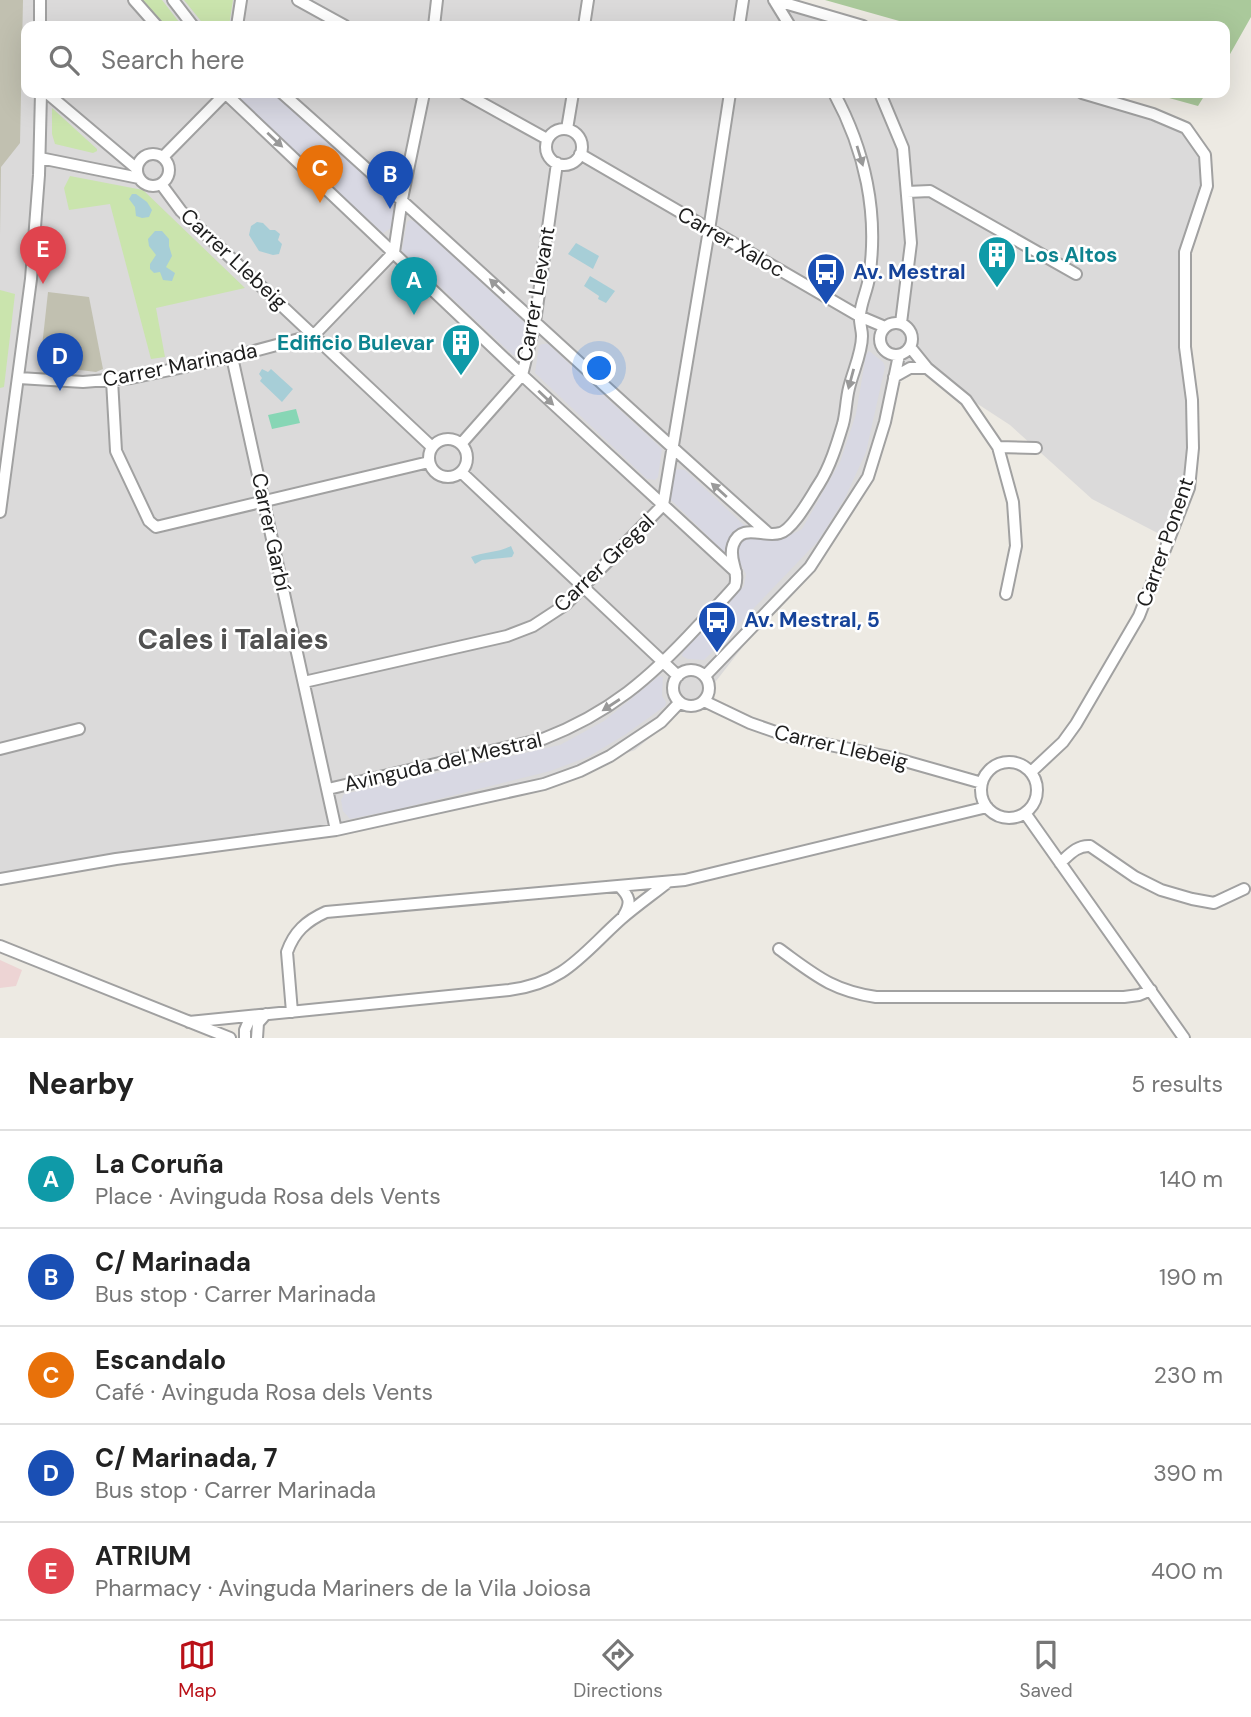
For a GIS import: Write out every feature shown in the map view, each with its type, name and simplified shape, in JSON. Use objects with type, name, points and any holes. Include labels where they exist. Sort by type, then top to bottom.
[{"type":"street","points":[[40,0],[40,21]]},
{"type":"street","points":[[134,0],[153,21]]},
{"type":"street","points":[[173,0],[189,21]]},
{"type":"street","points":[[238,21],[241,0]]},
{"type":"street","points":[[299,0],[336,21]]},
{"type":"street","points":[[435,21],[437,0]]},
{"type":"street","points":[[585,21],[588,0]]},
{"type":"street","points":[[740,21],[743,0]]},
{"type":"street","points":[[774,0],[838,21]]},
{"type":"street","points":[[774,0],[787,21]]},
{"type":"street","points":[[0,512],[31,279],[40,158],[41,98]]},
{"type":"street","points":[[53,98],[138,174],[146,185],[161,184],[165,181],[169,166],[163,157],[153,154],[144,157],[138,174]]},
{"type":"street","points":[[163,157],[221,98]]},
{"type":"street","points":[[231,98],[522,375],[738,573]]},
{"type":"street","points":[[288,98],[770,535]]},
{"type":"street","points":[[314,335],[394,252],[423,98]]},
{"type":"street","points":[[473,98],[547,139]]},
{"type":"street","points":[[567,129],[572,98]]},
{"type":"street","name":"Carrer Gregal","points":[[304,682],[520,631],[555,612],[583,588],[663,505],[729,98]]},
{"type":"street","points":[[738,573],[731,555],[735,541],[754,531],[770,535],[782,533],[793,523],[820,482],[843,423],[862,337],[859,316],[869,279],[872,232],[868,181],[854,138],[836,98]]},
{"type":"street","points":[[882,98],[904,148],[911,243],[901,323]]},
{"type":"street","name":"Carrer Ponent","points":[[1031,772],[1063,742],[1076,724],[1139,616],[1189,488],[1193,448],[1192,400],[1185,347],[1185,252],[1207,186],[1205,155],[1186,128],[1153,114],[1099,98]]},
{"type":"street","points":[[567,129],[579,139],[580,154],[573,162],[557,163],[548,156],[547,139],[555,131],[567,129]]},
{"type":"street","name":"Carrer Xaloc","points":[[580,154],[859,316],[885,327]]},
{"type":"street","points":[[40,158],[138,174]]},
{"type":"street","name":"Carrer Llevant","points":[[461,444],[522,375],[536,322],[557,163]]},
{"type":"street","name":"Carrer Llebeig","points":[[161,184],[181,211],[432,447]]},
{"type":"street","points":[[907,192],[930,191],[1076,274]]},
{"type":"street","points":[[900,355],[889,354],[882,346],[880,336],[885,327],[892,323],[901,323],[911,333],[910,347],[927,368],[966,400],[998,447],[1013,502],[1016,546],[1006,594]]},
{"type":"street","name":"Carrer Marinada","points":[[19,378],[83,382],[112,380],[232,357],[314,335]]},
{"type":"street","points":[[705,676],[810,567],[868,477],[885,422],[900,355],[910,347]]},
{"type":"street","name":"Carrer Garbí","points":[[232,357],[336,830]]},
{"type":"street","points":[[894,377],[910,368],[927,368]]},
{"type":"street","points":[[112,380],[119,460],[152,525],[161,527],[429,462]]},
{"type":"street","points":[[446,439],[461,444],[467,461],[461,472],[444,477],[434,472],[429,462],[432,447],[446,439]]},
{"type":"street","points":[[998,447],[1036,448]]},
{"type":"street","points":[[461,472],[678,676]]},
{"type":"street","name":"Avinguda del Mestral","points":[[328,789],[543,739],[565,731],[607,708],[641,684],[664,663],[735,586],[738,573]]},
{"type":"street","points":[[695,671],[705,676],[709,691],[704,701],[689,706],[680,702],[674,689],[678,676],[683,672],[695,671]]},
{"type":"street","name":"Carrer Llebeig","points":[[704,701],[750,723],[790,737],[894,758],[982,783]]},
{"type":"street","name":"Avinguda del Mestral","points":[[3,881],[116,859],[336,830],[562,778],[596,763],[638,738],[670,714],[680,702]]},
{"type":"street","points":[[0,748],[79,729]]},
{"type":"street","points":[[1007,762],[1024,766],[1031,772],[1035,780],[1036,798],[1025,813],[1009,818],[987,807],[982,795],[982,783],[991,768],[1007,762]]},
{"type":"street","points":[[292,1012],[288,952],[291,943],[303,926],[326,912],[668,881],[745,867],[987,807]]},
{"type":"street","points":[[1025,813],[1184,1038]]},
{"type":"street","points":[[1060,863],[1082,845],[1090,846],[1135,877],[1161,890],[1182,896],[1214,903],[1244,889]]},
{"type":"street","points":[[189,1022],[538,985],[570,967],[623,917],[668,881]]},
{"type":"street","points":[[619,886],[629,899],[629,906],[623,917]]},
{"type":"street","points":[[0,946],[230,1038]]},
{"type":"street","points":[[779,949],[819,979],[835,987],[876,997],[1124,997],[1151,990]]},
{"type":"street","points":[[257,1038],[258,1023],[266,1014]]},
{"type":"street","points":[[245,1038],[245,1030],[251,1016]]},
{"type":"shaded area","points":[[0,0],[792,0],[857,21],[21,21],[21,98],[1094,98],[1184,127],[1210,160],[1178,279],[1181,362],[1197,443],[1171,540],[1092,499],[1010,425],[924,369],[902,364],[871,482],[713,685],[635,750],[560,776],[267,842],[0,883]]},
{"type":"shaded area","points":[[0,0],[23,0],[20,143],[1,167],[0,235]]},
{"type":"shaded area","points":[[237,98],[283,98],[396,198],[391,228],[383,233]]},
{"type":"shaded area","points":[[407,222],[416,222],[526,324],[522,355],[513,355],[402,251]]},
{"type":"shaded area","points":[[48,292],[89,297],[103,369],[96,372],[40,365]]},
{"type":"shaded area","points":[[548,344],[662,449],[658,477],[655,480],[647,479],[535,373],[539,346]]},
{"type":"shaded area","points":[[869,351],[883,362],[885,367],[866,452],[845,498],[818,541],[704,660],[682,656],[744,586],[746,574],[735,554],[742,540],[750,537],[763,540],[783,539],[802,529],[840,462],[856,414],[866,355]]},
{"type":"shaded area","points":[[677,469],[685,470],[745,526],[727,541],[724,552],[670,499],[674,472]]},
{"type":"shaded area","points":[[659,676],[663,677],[662,696],[666,702],[665,706],[588,757],[550,771],[399,809],[350,819],[343,811],[341,800],[344,794],[560,745],[604,721]]},
{"type":"shaded area","points":[[0,960],[22,970],[16,986],[0,988]]},
{"type":"green space","points":[[141,0],[162,0],[178,21],[160,21]]},
{"type":"green space","points":[[184,0],[233,0],[230,21],[201,21]]},
{"type":"green space","points":[[825,0],[1251,0],[1251,17],[1230,54],[1230,21],[899,21]]},
{"type":"green space","points":[[1169,98],[1203,98],[1198,106]]},
{"type":"green space","points":[[52,108],[97,151],[93,153],[55,144],[52,134]]},
{"type":"green space","points":[[70,176],[143,190],[245,288],[156,308],[165,357],[151,359],[110,204],[69,210],[64,188]]},
{"type":"green space","points":[[0,290],[15,294],[4,387],[0,388]]},
{"type":"green space","points":[[296,409],[300,423],[272,429],[268,415]]},
{"type":"water","points":[[132,194],[147,202],[152,210],[149,217],[136,216],[135,207],[129,199]]},
{"type":"water","points":[[257,222],[280,234],[278,240],[282,244],[279,254],[259,251],[249,235],[251,226]]},
{"type":"water","points":[[155,231],[162,231],[169,239],[172,256],[166,267],[175,273],[172,281],[163,280],[160,272],[154,273],[150,269],[156,255],[149,246],[148,239]]},
{"type":"water","points":[[576,243],[599,256],[593,269],[568,254]]},
{"type":"water","points":[[590,276],[615,291],[606,303],[584,286]]},
{"type":"water","points":[[262,369],[268,372],[271,369],[293,389],[282,402],[260,381],[262,378],[259,374]]},
{"type":"water","points":[[511,546],[514,553],[512,557],[482,560],[475,564],[471,557],[501,550]]},
{"type":"place","name":"Escandalo","points":[[320,203]]},
{"type":"place","name":"C/ Marinada","points":[[390,209]]},
{"type":"place","name":"ATRIUM","points":[[43,284]]},
{"type":"place","name":"Los Altos","points":[[997,289]]},
{"type":"place","name":"Av. Mestral","points":[[826,306]]},
{"type":"place","name":"La Coruña","points":[[414,315]]},
{"type":"place","name":"Edificio Bulevar","points":[[461,377]]},
{"type":"place","name":"C/ Marinada, 7","points":[[60,391]]},
{"type":"place","name":"Av. Mestral, 5","points":[[717,654]]},
{"type":"district","name":"Cales i Talaies","points":[[233,639]]}]
